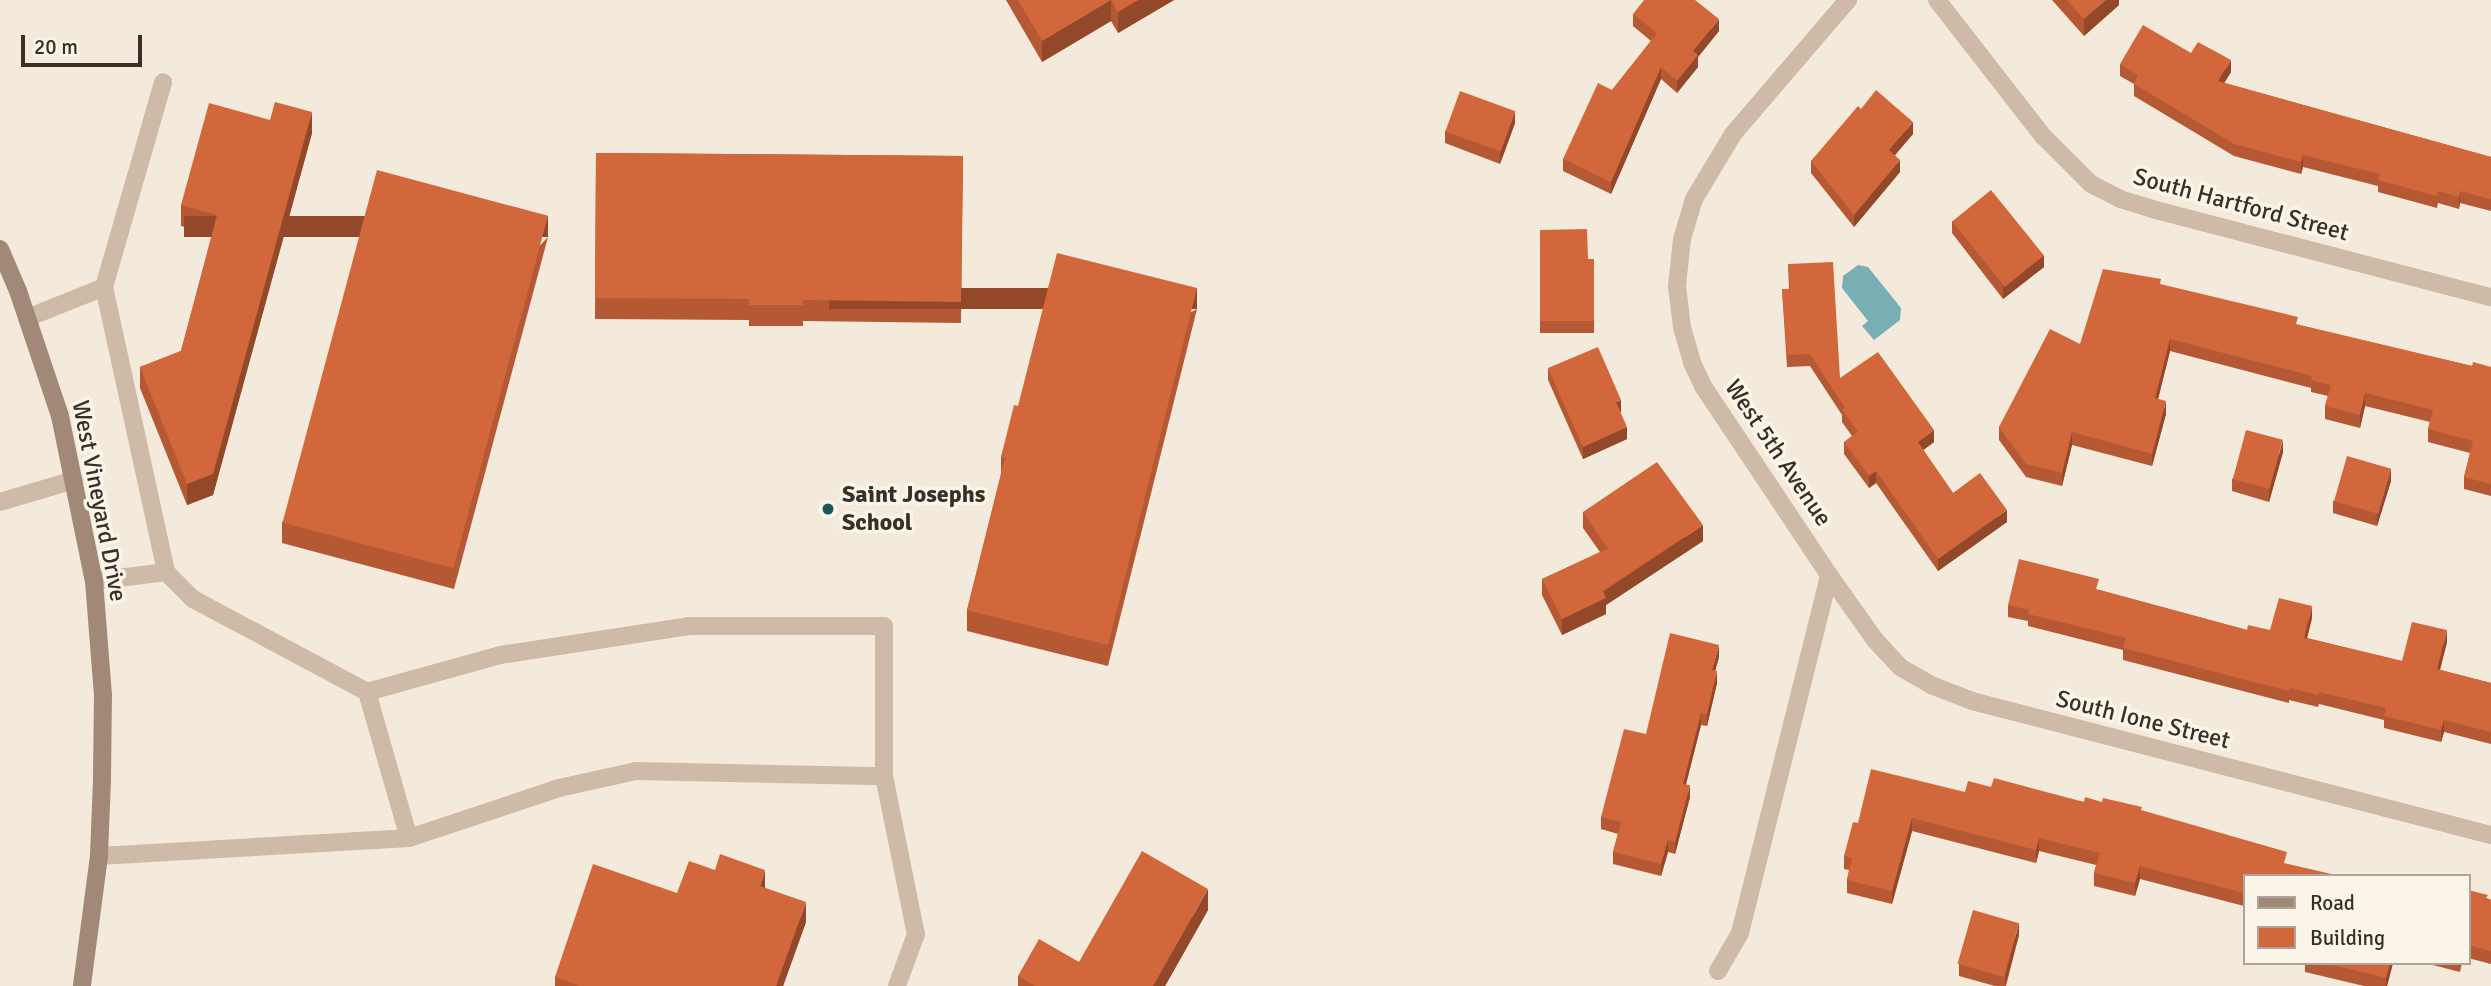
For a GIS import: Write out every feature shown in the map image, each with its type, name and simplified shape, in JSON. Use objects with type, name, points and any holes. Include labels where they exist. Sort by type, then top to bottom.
[{"type":"main road","name":"West Vineyard Drive","points":[[0,248],[60,416],[94,581],[103,695],[99,856],[82,986]]},
{"type":"street","name":"West 5th Avenue","points":[[1829,575],[1703,386],[1692,362],[1682,327],[1677,286],[1685,229],[1694,199],[1713,163],[1733,134],[1848,0]]},
{"type":"street","name":"South Hartford Street","points":[[1937,0],[2043,136],[2091,184],[2120,199],[2152,209],[2491,297]]},
{"type":"street","points":[[163,82],[104,286],[166,572],[193,599],[367,692],[500,655],[689,626],[884,626],[884,776],[916,934],[897,986]]},
{"type":"street","points":[[27,318],[104,286]]},
{"type":"street","points":[[0,502],[74,480]]},
{"type":"street","points":[[94,581],[166,572]]},
{"type":"street","name":"South Ione Street","points":[[1829,575],[1875,640],[1900,667],[1931,685],[1972,701],[2491,835]]},
{"type":"street","points":[[1718,971],[1740,933],[1829,575]]},
{"type":"street","points":[[367,692],[409,838]]},
{"type":"street","points":[[99,856],[409,838],[559,788],[636,771],[884,776]]},
{"type":"water","points":[[1858,265],[1868,267],[1901,308],[1900,320],[1874,340],[1862,326],[1868,321],[1842,288],[1843,276]]},
{"type":"building","points":[[1018,0],[1111,0],[1042,41]]},
{"type":"building","points":[[1111,0],[1138,0],[1118,12]]},
{"type":"building","points":[[1644,0],[1695,0],[1719,19],[1693,51],[1698,55],[1677,81],[1661,67],[1611,182],[1563,159],[1598,83],[1612,90],[1657,33],[1633,14]]},
{"type":"building","points":[[2067,0],[2106,0],[2084,19]]},
{"type":"building","points":[[2143,25],[2191,53],[2198,42],[2231,60],[2218,81],[2491,157],[2491,199],[2460,191],[2459,197],[2438,191],[2437,196],[2378,180],[2380,174],[2303,155],[2301,162],[2234,144],[2134,84],[2138,75],[2120,64]]},
{"type":"building","points":[[1876,90],[1913,122],[1889,150],[1900,160],[1854,215],[1811,161],[1858,106],[1861,109]]},
{"type":"building","points":[[1460,91],[1515,111],[1501,152],[1445,131]]},
{"type":"building","points":[[275,102],[312,112],[213,474],[187,484],[140,367],[181,351],[217,215],[181,205],[209,103],[270,120]]},
{"type":"building","points":[[596,153],[963,156],[961,302],[803,300],[803,305],[749,305],[749,299],[595,298]]},
{"type":"building","points":[[377,170],[548,216],[453,568],[283,523]]},
{"type":"building","points":[[1991,190],[2044,255],[2005,287],[1952,221]]},
{"type":"building","points":[[1587,229],[1588,259],[1594,259],[1594,321],[1540,321],[1540,230]]},
{"type":"building","points":[[1057,253],[1197,288],[1108,645],[967,610],[1005,458],[1001,457],[1014,405],[1018,406]]},
{"type":"building","points":[[1833,262],[1840,378],[1878,352],[1934,430],[1918,442],[1953,493],[1980,473],[2007,510],[1938,559],[1876,471],[1869,476],[1844,442],[1858,432],[1810,354],[1787,355],[1782,289],[1790,289],[1788,264]]},
{"type":"building","points":[[2103,269],[2161,279],[2160,284],[2298,317],[2296,324],[2472,366],[2473,362],[2491,367],[2491,484],[2464,477],[2473,441],[2428,429],[2433,410],[2365,393],[2360,415],[2325,406],[2331,385],[2311,380],[2312,376],[2170,339],[2155,398],[2166,401],[2152,454],[2072,432],[2062,473],[2026,464],[1999,427],[2050,329],[2080,344]]},
{"type":"building","points":[[1598,347],[1621,400],[1616,402],[1627,427],[1583,447],[1548,368]]},
{"type":"building","points":[[2246,430],[2283,440],[2270,489],[2233,479]]},
{"type":"building","points":[[2347,456],[2391,469],[2378,514],[2334,501]]},
{"type":"building","points":[[1657,462],[1703,525],[1603,591],[1606,598],[1562,619],[1542,579],[1608,549],[1583,512]]},
{"type":"building","points":[[2019,559],[2099,579],[2096,589],[2247,630],[2248,625],[2270,630],[2279,598],[2312,606],[2304,638],[2402,661],[2412,622],[2447,630],[2437,669],[2491,683],[2491,732],[2444,720],[2441,730],[2384,716],[2386,708],[2319,692],[2318,695],[2289,688],[2289,691],[2123,648],[2126,638],[2028,614],[2029,610],[2008,605]]},
{"type":"building","points":[[1670,633],[1719,645],[1712,670],[1717,671],[1707,714],[1701,713],[1683,784],[1690,785],[1675,842],[1668,840],[1661,864],[1613,852],[1621,822],[1601,817],[1624,729],[1646,734]]},
{"type":"building","points":[[1871,769],[1965,792],[1968,781],[1991,787],[1994,778],[2084,802],[2085,797],[2102,802],[2103,798],[2142,807],[2141,810],[2287,852],[2284,863],[2331,874],[2242,874],[2242,892],[2140,866],[2135,883],[2094,873],[2100,853],[2039,838],[2036,850],[1912,818],[1892,891],[1847,880],[1852,858],[1844,856],[1853,822],[1858,823]]},
{"type":"building","points":[[1142,851],[1208,889],[1153,986],[1035,986],[1018,976],[1039,939],[1079,962]]},
{"type":"building","points":[[720,854],[765,870],[760,886],[806,902],[776,986],[580,986],[555,977],[593,864],[677,893],[689,861],[715,870]]},
{"type":"building","points":[[2470,890],[2488,895],[2486,898],[2491,900],[2491,951],[2470,946]]},
{"type":"building","points":[[1973,910],[2019,923],[2004,977],[1958,964]]},
{"type":"building","points":[[2332,965],[2389,965],[2386,978]]},
{"type":"place","name":"Saint Josephs School","points":[[828,509]]}]
